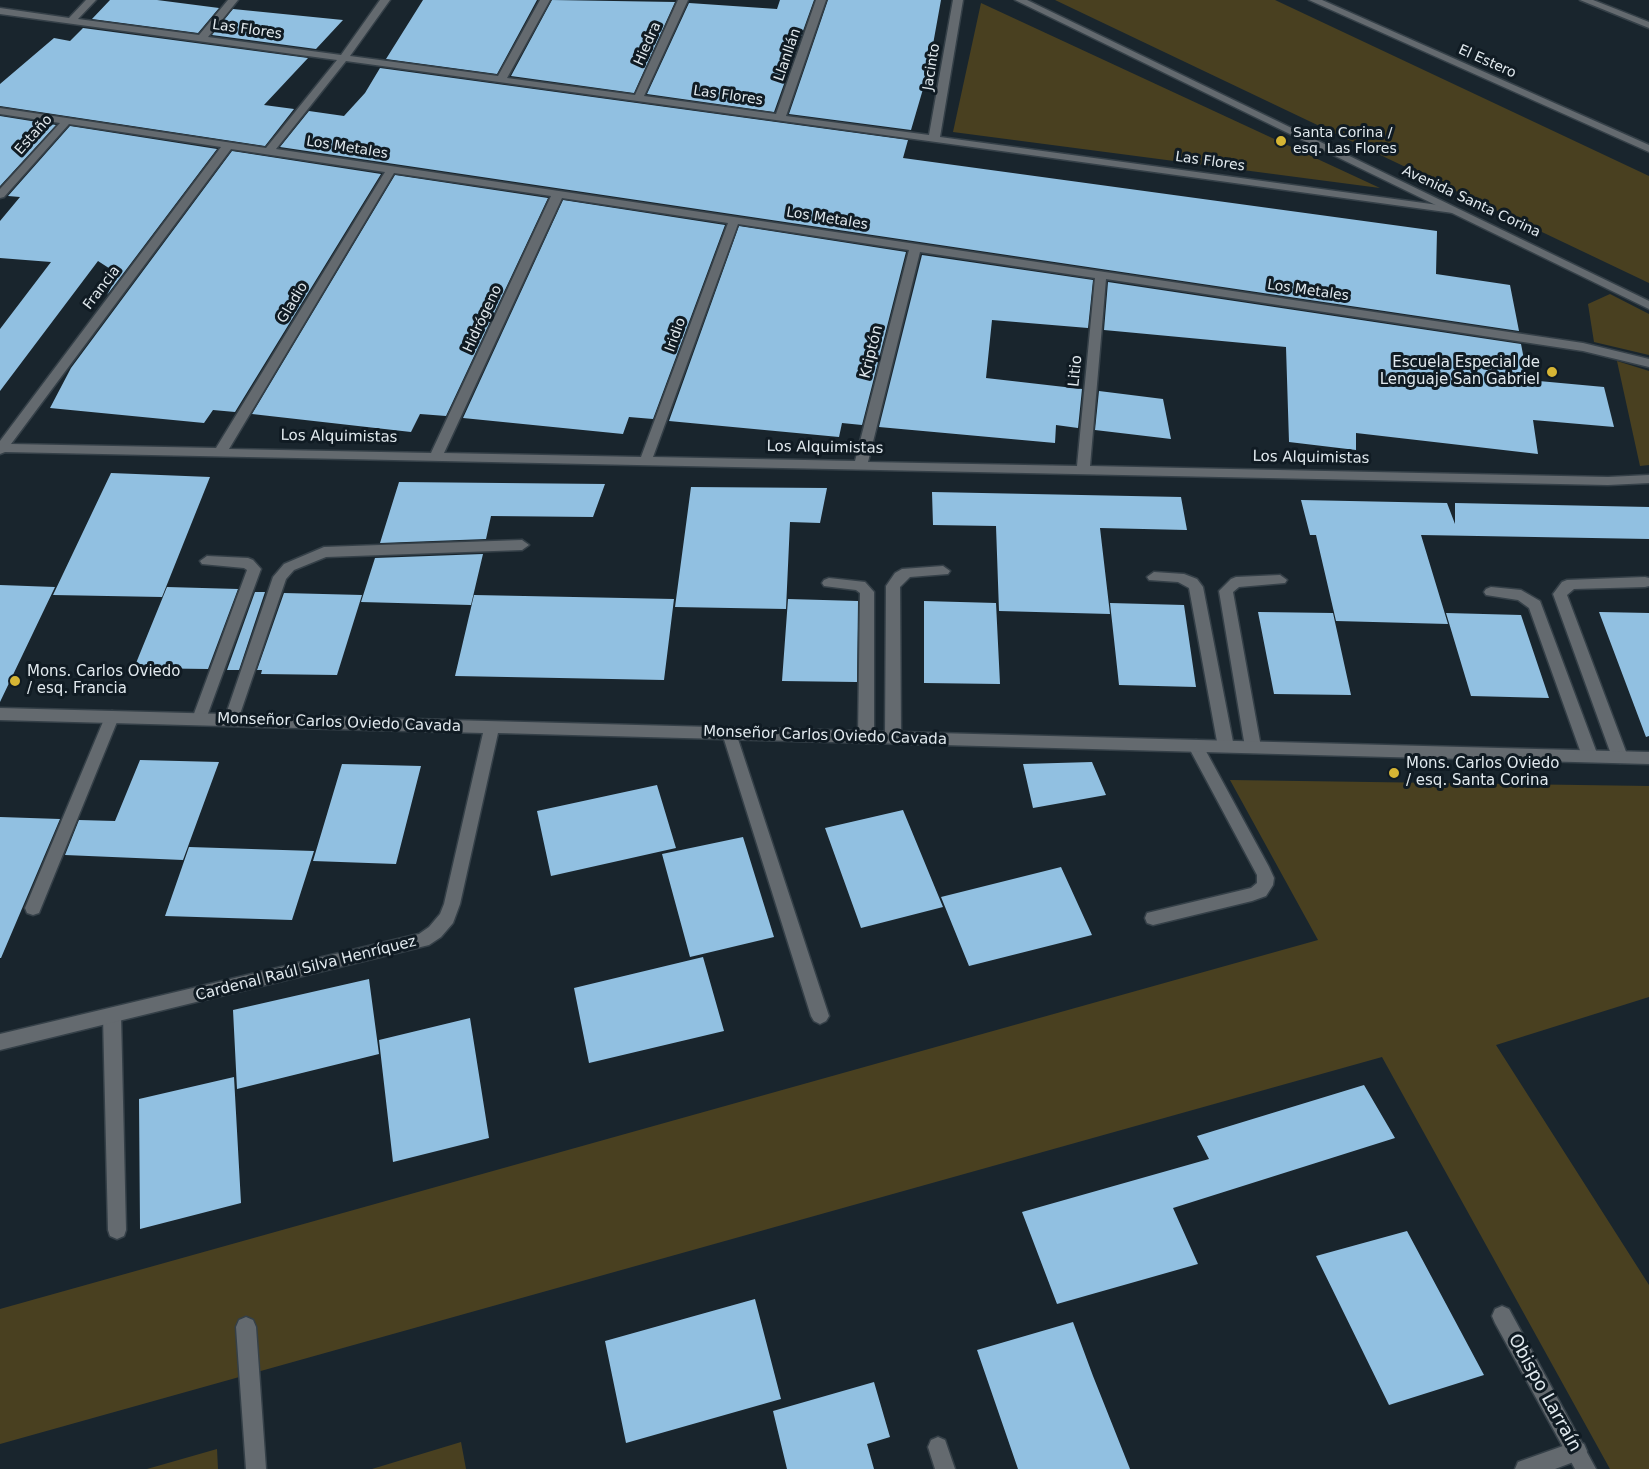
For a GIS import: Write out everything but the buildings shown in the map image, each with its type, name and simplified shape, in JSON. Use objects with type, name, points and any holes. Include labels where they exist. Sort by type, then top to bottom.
[{"type":"street","points":[[71,21],[91,0]]},
{"type":"street","points":[[201,39],[233,0]]},
{"type":"street","points":[[269,151],[344,58],[385,0]]},
{"type":"street","points":[[501,80],[545,0]]},
{"type":"street","name":"Hiedra","points":[[638,99],[683,0]]},
{"type":"street","name":"Llanllán","points":[[780,118],[821,0]]},
{"type":"street","name":"Jacinto","points":[[934,139],[958,0]]},
{"type":"street","name":"Avenida Santa Corina","points":[[1020,0],[1649,305]]},
{"type":"street","name":"El Estero","points":[[1314,0],[1649,149]]},
{"type":"street","points":[[1585,0],[1649,25]]},
{"type":"street","name":"Las Flores","points":[[0,11],[1453,210]]},
{"type":"street","name":"Los Metales","points":[[0,111],[1582,347],[1649,363]]},
{"type":"street","name":"Estaño","points":[[0,195],[67,121]]},
{"type":"street","name":"Francia","points":[[0,449],[228,145]]},
{"type":"street","name":"Gladio","points":[[221,452],[391,170]]},
{"type":"street","name":"Hidrógeno","points":[[436,456],[558,194]]},
{"type":"street","name":"Iridio","points":[[646,460],[734,220]]},
{"type":"street","name":"Kriptón","points":[[861,465],[915,248]]},
{"type":"street","name":"Litio","points":[[1083,470],[1101,276]]},
{"type":"street","name":"Los Alquimistas","points":[[0,449],[646,460],[1608,481],[1649,479]]},
{"type":"street","points":[[231,720],[280,578],[289,567],[324,552],[522,545]]},
{"type":"street","points":[[199,719],[254,569],[248,563],[207,561]]},
{"type":"street","points":[[893,737],[893,586],[900,576],[907,572],[943,571]]},
{"type":"street","points":[[1154,576],[1179,578],[1192,582],[1196,587],[1226,747]]},
{"type":"street","points":[[1253,747],[1226,591],[1236,582],[1245,580],[1280,580]]},
{"type":"street","points":[[1620,757],[1560,594],[1567,585],[1574,584],[1645,582]]},
{"type":"street","points":[[829,583],[856,584],[867,592],[866,737]]},
{"type":"street","points":[[1491,592],[1521,595],[1530,600],[1539,610],[1590,756]]},
{"type":"street","name":"Monseñor Carlos Oviedo Cavada","points":[[0,714],[1649,758]]},
{"type":"street","points":[[33,908],[112,717]]},
{"type":"street","name":"Cardenal Raúl Silva Henríquez","points":[[0,1042],[408,946],[423,940],[435,932],[447,918],[452,904],[492,727]]},
{"type":"street","points":[[729,733],[820,1016]]},
{"type":"street","points":[[1153,918],[1252,894],[1260,891],[1265,885],[1266,878],[1196,746]]},
{"type":"street","points":[[112,1016],[117,1230]]},
{"type":"street","name":"Obispo Larraín","points":[[1502,1316],[1581,1460]]},
{"type":"street","points":[[246,1327],[256,1469]]},
{"type":"street","points":[[938,1447],[945,1469]]},
{"type":"street","points":[[1525,1469],[1581,1460]]},
{"type":"shaded area","points":[[1055,0],[1275,0],[1649,176],[1649,283]]},
{"type":"shaded area","points":[[981,3],[1380,188],[953,132]]},
{"type":"shaded area","points":[[1610,294],[1649,314],[1649,355],[1594,342],[1588,304]]},
{"type":"shaded area","points":[[1617,361],[1649,371],[1649,465],[1640,466]]},
{"type":"shaded area","points":[[1230,780],[1649,786],[1649,997],[1496,1045],[1649,1285],[1649,1469],[1610,1469],[1382,1057],[0,1444],[0,1309],[1318,940]]},
{"type":"shaded area","points":[[461,1442],[466,1469],[372,1469]]},
{"type":"shaded area","points":[[217,1449],[218,1469],[147,1469]]},
{"type":"place","name":"Santa Corina / esq. Las Flores","points":[[1281,141]]},
{"type":"place","name":"Escuela Especial de Lenguaje San Gabriel","points":[[1552,372]]},
{"type":"place","name":"Mons. Carlos Oviedo / esq. Francia","points":[[15,681]]},
{"type":"place","name":"Mons. Carlos Oviedo / esq. Santa Corina","points":[[1394,773]]}]
